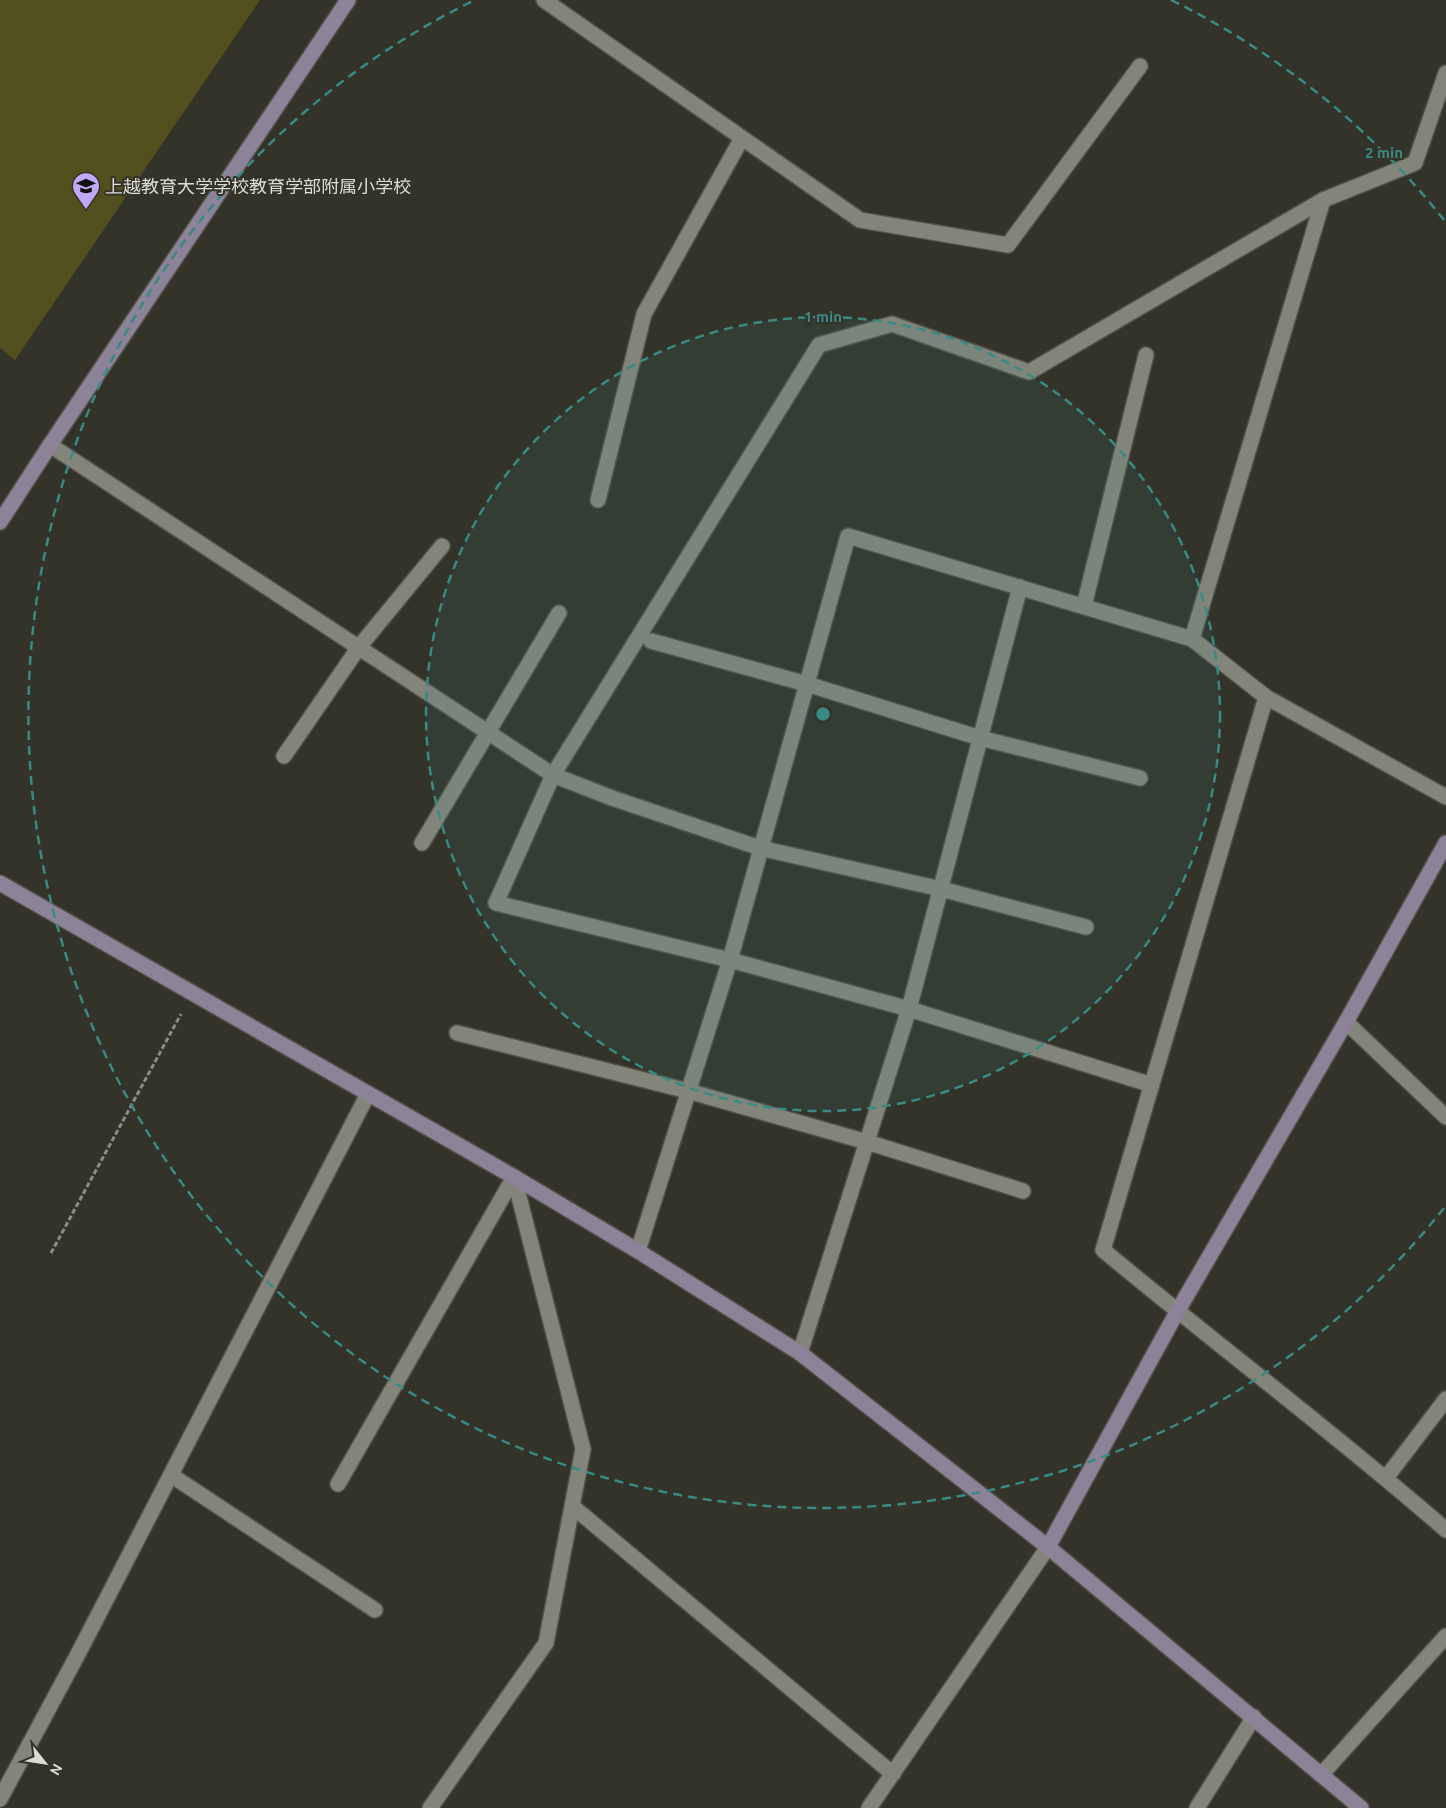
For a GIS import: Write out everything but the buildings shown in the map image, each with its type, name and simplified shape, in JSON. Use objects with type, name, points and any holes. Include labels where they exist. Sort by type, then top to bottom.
[{"type":"street","points":[[0,522],[348,0]]},
{"type":"street","points":[[544,0],[860,220],[1008,245],[1140,66]]},
{"type":"street","points":[[1152,1085],[909,1009],[730,960],[496,903],[553,775],[819,346],[892,324],[1029,372],[1323,200],[1415,163],[1446,73]]},
{"type":"street","points":[[598,500],[644,314],[742,138]]},
{"type":"street","points":[[1192,640],[1323,200]]},
{"type":"street","points":[[1084,606],[1146,355]]},
{"type":"street","points":[[50,445],[553,775],[612,798],[760,848],[940,889],[1086,926]]},
{"type":"street","points":[[638,1250],[730,960],[848,536],[1192,640],[1266,697],[1446,798]]},
{"type":"street","points":[[284,756],[359,647],[442,546]]},
{"type":"street","points":[[800,1353],[909,1009],[1020,587]]},
{"type":"street","points":[[422,843],[558,613]]},
{"type":"street","points":[[651,641],[807,684],[980,738],[1140,778]]},
{"type":"street","points":[[1266,697],[1103,1250],[1177,1312],[1386,1478],[1446,1530]]},
{"type":"street","points":[[869,1808],[1048,1547],[1177,1312],[1346,1022],[1446,843]]},
{"type":"street","points":[[0,883],[514,1177],[638,1250],[800,1353],[1048,1547],[1361,1808]]},
{"type":"street","points":[[1346,1022],[1446,1117]]},
{"type":"street","points":[[457,1033],[688,1091],[867,1142],[1023,1191]]},
{"type":"street","points":[[0,1799],[78,1654],[368,1094]]},
{"type":"street","points":[[338,1484],[514,1177]]},
{"type":"street","points":[[430,1808],[546,1643],[582,1449],[514,1177]]},
{"type":"street","points":[[1386,1478],[1446,1399]]},
{"type":"street","points":[[171,1475],[374,1610]]},
{"type":"street","points":[[572,1506],[893,1774]]},
{"type":"street","points":[[1321,1774],[1446,1636]]},
{"type":"street","points":[[1197,1808],[1254,1717]]},
{"type":"path","points":[[51,1253],[192,993]]},
{"type":"shaded area","name":"上越教育大学学校教育学部附属小学校","points":[[0,0],[260,0],[15,360],[0,348]]},
{"type":"place","name":"上越教育大学学校教育学部附属小学校","points":[[86,210]]}]
